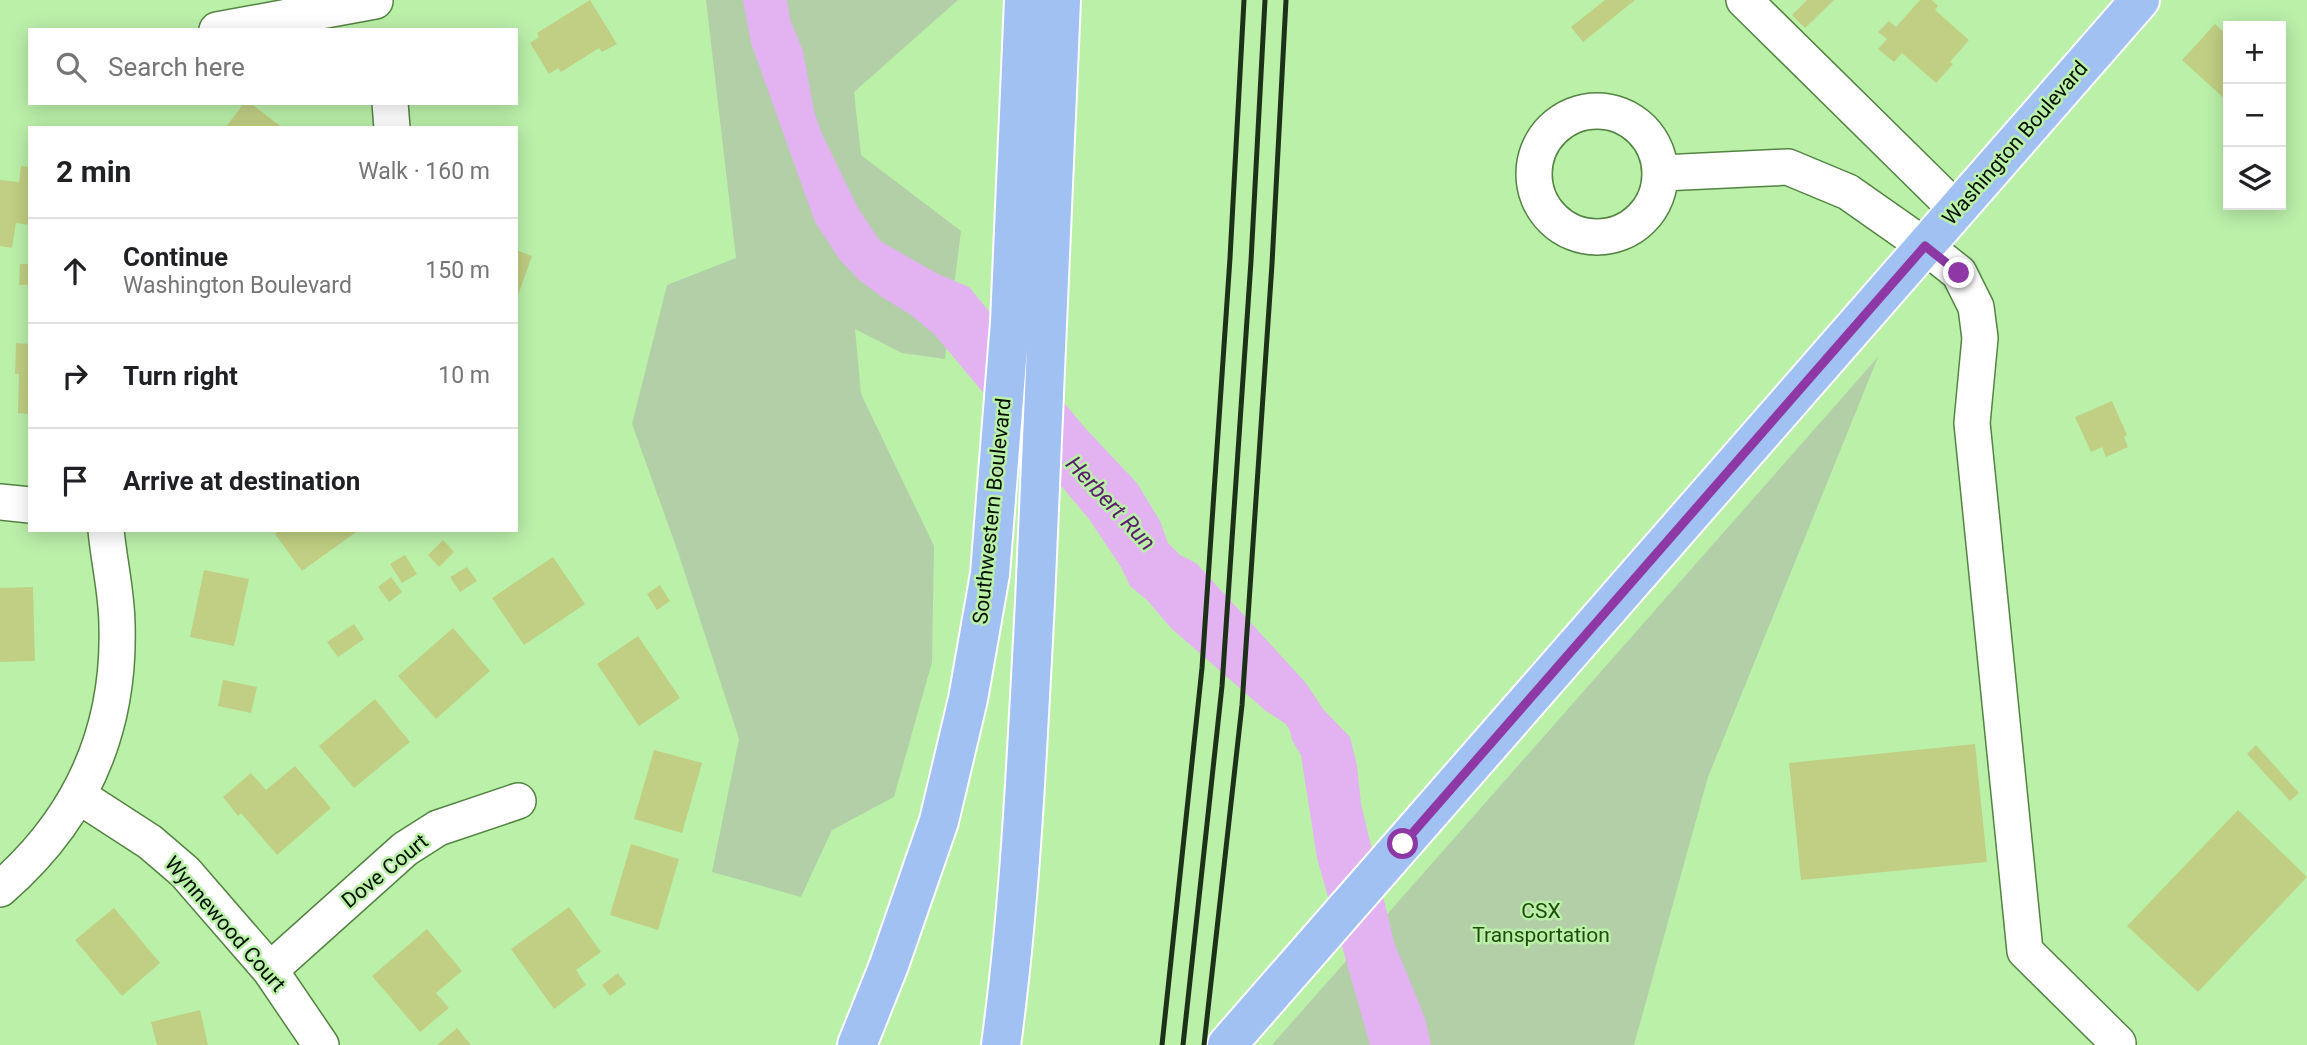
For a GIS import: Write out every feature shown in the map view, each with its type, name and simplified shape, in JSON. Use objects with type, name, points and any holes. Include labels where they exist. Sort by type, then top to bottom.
[{"type":"main road","name":"Southwestern Boulevard","points":[[857,1045],[890,965],[943,807],[968,699],[990,574],[1010,322],[1024,0]]},
{"type":"main road","name":"Southwestern Boulevard","points":[[1001,1045],[1024,814],[1060,0]]},
{"type":"main road","name":"Washington Boulevard","points":[[1227,1045],[2140,0]]},
{"type":"street","points":[[1744,0],[1957,210]]},
{"type":"street","points":[[233,28],[376,10]]},
{"type":"street","points":[[390,105],[392,126]]},
{"type":"street","points":[[1662,173],[1788,167],[1848,192],[1959,273],[1976,307],[1980,338],[1972,422],[2025,951],[2118,1043]]},
{"type":"street","points":[[0,502],[28,505]]},
{"type":"street","points":[[0,889],[50,836],[79,796],[103,742],[116,685],[117,624],[106,532]]},
{"type":"street","name":"Wynnewood Court","points":[[79,796],[150,842],[185,872],[270,970],[321,1045]]},
{"type":"street","name":"Dove Court","points":[[270,970],[405,849],[438,828],[518,801]]},
{"type":"green space","points":[[706,0],[958,0],[854,92],[861,155],[961,231],[945,359],[902,353],[855,329],[861,394],[934,546],[932,662],[894,797],[832,830],[801,897],[712,872],[739,739],[678,552],[632,424],[667,285],[736,258]]},
{"type":"green space","name":"CSX Transportation","points":[[1878,357],[1708,777],[1634,1045],[1272,1045]]},
{"type":"water","name":"Herbert Run","points":[[743,0],[787,0],[790,19],[803,51],[814,111],[822,134],[858,208],[880,241],[938,274],[969,287],[1085,428],[1137,483],[1160,521],[1168,543],[1180,555],[1196,563],[1305,682],[1323,709],[1350,737],[1357,765],[1361,804],[1394,942],[1425,1018],[1431,1045],[1370,1045],[1317,858],[1301,755],[1286,724],[1266,711],[1171,628],[1147,600],[1130,586],[1121,567],[1089,519],[935,335],[911,315],[859,280],[840,260],[815,222],[751,43]]},
{"type":"building","points":[[590,0],[617,44],[602,52],[599,48],[561,72],[558,68],[549,74],[530,43],[539,37],[537,33]]},
{"type":"building","points":[[1605,0],[1635,0],[1583,42],[1571,27]]},
{"type":"building","points":[[1807,0],[1834,0],[1805,28],[1792,15]]},
{"type":"building","points":[[1920,0],[1932,0],[1938,6],[1935,10],[1969,40],[1936,83],[1902,53],[1894,62],[1878,49],[1887,39],[1878,32],[1889,21],[1896,27]]},
{"type":"building","points":[[2215,24],[2223,31],[2223,97],[2182,60]]},
{"type":"building","points":[[242,105],[253,105],[280,126],[227,126]]},
{"type":"building","points":[[21,166],[28,167],[28,225],[16,223],[12,248],[0,246],[0,180],[19,182]]},
{"type":"building","points":[[518,251],[532,256],[518,295]]},
{"type":"building","points":[[20,264],[28,264],[28,285],[19,285]]},
{"type":"building","points":[[16,343],[28,344],[28,414],[18,413],[19,374],[15,374]]},
{"type":"building","points":[[2112,401],[2127,435],[2124,437],[2128,447],[2106,457],[2102,447],[2091,452],[2075,417]]},
{"type":"building","points":[[278,532],[356,532],[302,571],[275,534]]},
{"type":"building","points":[[443,540],[454,552],[439,567],[428,555]]},
{"type":"building","points":[[405,555],[417,574],[402,583],[390,564]]},
{"type":"building","points":[[553,557],[585,604],[524,645],[492,598]]},
{"type":"building","points":[[467,567],[477,581],[460,592],[450,577]]},
{"type":"building","points":[[204,570],[249,579],[234,646],[190,637]]},
{"type":"building","points":[[391,577],[402,592],[389,602],[378,587]]},
{"type":"building","points":[[660,585],[670,601],[657,610],[647,594]]},
{"type":"building","points":[[33,587],[35,661],[0,662],[0,588]]},
{"type":"building","points":[[354,624],[364,639],[338,657],[327,642]]},
{"type":"building","points":[[453,628],[490,671],[436,719],[398,676]]},
{"type":"building","points":[[638,636],[680,698],[639,726],[597,664]]},
{"type":"building","points":[[223,680],[257,687],[251,713],[218,706]]},
{"type":"building","points":[[375,699],[410,742],[354,788],[319,746]]},
{"type":"building","points":[[1975,744],[1987,862],[1801,880],[1789,763]]},
{"type":"building","points":[[2256,745],[2299,793],[2290,801],[2247,754]]},
{"type":"building","points":[[654,750],[702,763],[682,833],[634,819]]},
{"type":"building","points":[[295,766],[331,808],[277,855],[241,813],[238,816],[223,797],[251,773],[266,790]]},
{"type":"building","points":[[2238,810],[2307,877],[2198,992],[2127,926]]},
{"type":"building","points":[[631,844],[679,859],[658,930],[610,915]]},
{"type":"building","points":[[569,907],[601,952],[576,970],[586,985],[554,1009],[511,949]]},
{"type":"building","points":[[114,908],[160,963],[122,996],[75,940]]},
{"type":"building","points":[[427,929],[462,971],[436,993],[449,1008],[420,1032],[372,976]]},
{"type":"building","points":[[618,973],[626,984],[610,996],[602,985]]},
{"type":"building","points":[[200,1010],[208,1045],[157,1045],[151,1022]]},
{"type":"building","points":[[457,1028],[471,1045],[437,1045]]},
{"type":"railway","points":[[1162,1045],[1202,668],[1230,258],[1244,0]]},
{"type":"railway","points":[[1183,1045],[1222,686],[1251,261],[1265,0]]},
{"type":"railway","points":[[1204,1045],[1242,705],[1272,264],[1286,0]]},
{"type":"route","points":[[1403,844],[1925,246],[1959,273]]}]
